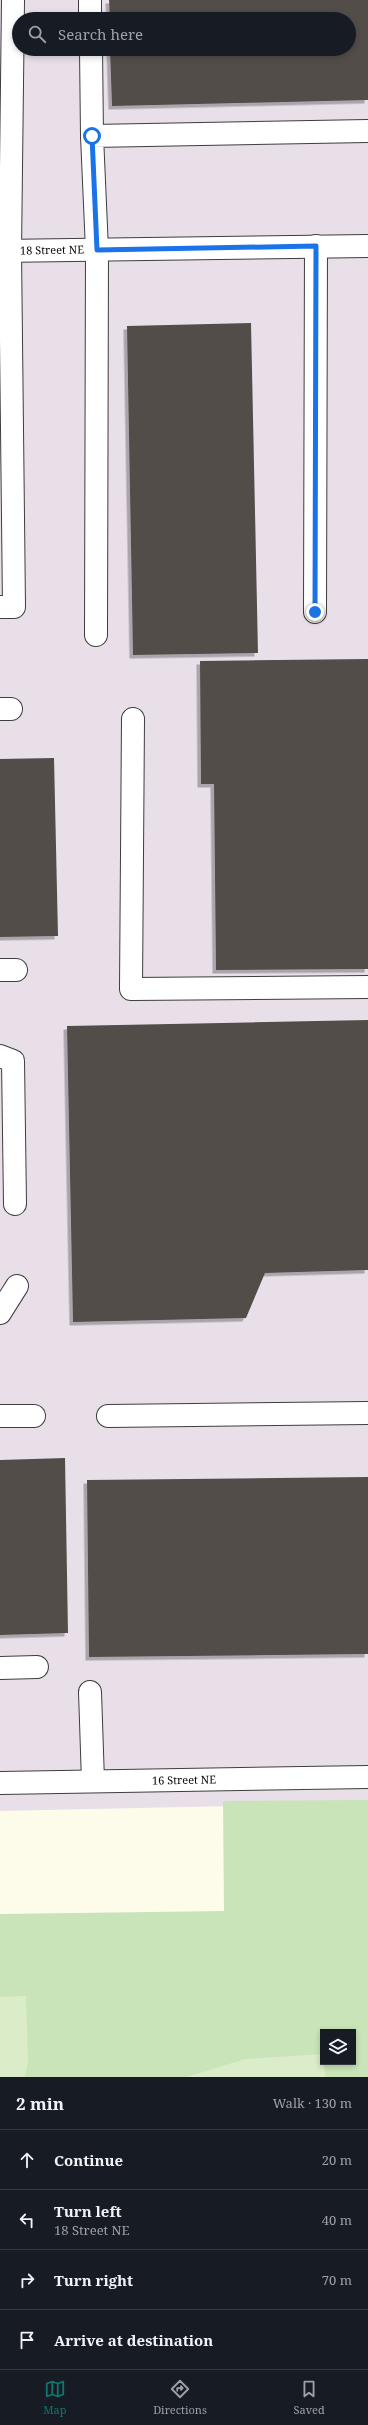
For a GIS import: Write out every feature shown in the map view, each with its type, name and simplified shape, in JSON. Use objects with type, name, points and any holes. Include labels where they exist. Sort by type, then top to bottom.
[{"type":"street","points":[[13,0],[13,12]]},
{"type":"street","points":[[90,0],[90,12]]},
{"type":"street","points":[[0,607],[14,607],[5,251],[12,31]]},
{"type":"street","points":[[91,56],[92,136],[97,250],[96,635]]},
{"type":"street","points":[[92,136],[368,131]]},
{"type":"street","points":[[315,612],[316,246]]},
{"type":"street","name":"18 Street NE","points":[[5,251],[368,246]]},
{"type":"street","points":[[133,718],[131,989],[368,987]]},
{"type":"street","points":[[0,1056],[13,1061],[15,1204]]},
{"type":"street","points":[[0,1313],[17,1286]]},
{"type":"street","points":[[108,1416],[368,1413]]},
{"type":"street","points":[[0,1416],[34,1416]]},
{"type":"street","points":[[0,1668],[37,1667]]},
{"type":"street","points":[[90,1692],[92,1781]]},
{"type":"street","name":"16 Street NE","points":[[0,1783],[368,1777]]},
{"type":"shaded area","points":[[0,0],[368,0],[368,1803],[0,1811]]},
{"type":"green space","points":[[368,1800],[368,2077],[0,2077],[0,1914],[224,1911],[223,1801]]},
{"type":"green space","points":[[26,1996],[28,2061],[25,2077],[0,2077],[0,1997]]},
{"type":"green space","points":[[320,2054],[320,2065],[324,2065],[325,2077],[187,2077],[245,2059]]},
{"type":"building","points":[[109,0],[368,0],[368,100],[112,106],[110,56],[356,56],[356,12],[110,12]]},
{"type":"building","points":[[251,323],[258,653],[133,655],[127,326]]},
{"type":"building","points":[[368,659],[368,969],[216,970],[214,784],[201,784],[200,661]]},
{"type":"building","points":[[54,758],[58,936],[0,937],[0,759]]},
{"type":"building","points":[[368,1020],[368,1270],[265,1273],[246,1318],[73,1322],[67,1026]]},
{"type":"building","points":[[65,1458],[68,1633],[0,1635],[0,1460]]},
{"type":"building","points":[[368,1477],[368,1654],[89,1657],[87,1480]]},
{"type":"route","points":[[92,136],[97,250],[316,246],[315,612]]}]
